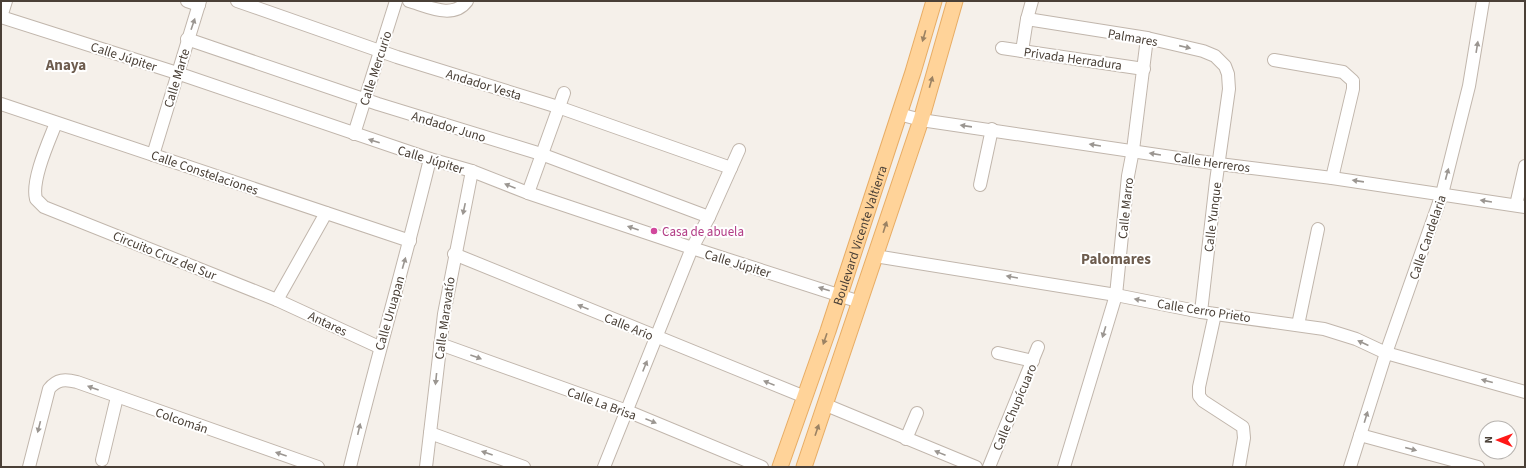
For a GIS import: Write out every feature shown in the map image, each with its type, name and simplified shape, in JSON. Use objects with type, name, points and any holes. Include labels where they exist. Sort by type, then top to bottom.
[{"type":"main road","name":"Boulevard Vicente Valtierra","points":[[780,467],[805,397],[899,114],[934,1]]},
{"type":"main road","name":"Boulevard Vicente Valtierra","points":[[804,467],[826,405],[920,120],[955,1]]},
{"type":"street","points":[[1,17],[6,1]]},
{"type":"street","points":[[187,1],[200,3]]},
{"type":"street","name":"Andador Vesta","points":[[237,1],[380,51],[558,107],[731,168]]},
{"type":"street","name":"Calle Mercurio","points":[[354,134],[396,1]]},
{"type":"street","points":[[409,1],[445,11],[458,10],[467,1]]},
{"type":"street","points":[[1022,51],[1027,19],[1032,1]]},
{"type":"street","name":"Calle Candelaria","points":[[1350,467],[1400,311],[1442,194],[1469,86],[1483,1]]},
{"type":"street","name":"Calle Marte","points":[[153,154],[187,39],[200,3]]},
{"type":"street","name":"Calle Júpiter","points":[[1,17],[177,73],[354,134],[472,171],[528,193],[692,248],[860,302]]},
{"type":"street","name":"Palmares","points":[[1027,19],[1147,38],[1210,54],[1221,61],[1228,74]]},
{"type":"street","name":"Calle Marro","points":[[1064,467],[1116,295],[1128,176],[1133,150],[1147,38]]},
{"type":"street","name":"Andador Juno","points":[[187,39],[365,99],[541,154],[709,217]]},
{"type":"street","name":"Privada Herradura","points":[[1002,48],[1144,69]]},
{"type":"street","points":[[1274,60],[1343,72],[1351,78],[1353,89],[1328,177]]},
{"type":"street","name":"Calle Yunque","points":[[1201,312],[1229,89],[1228,74]]},
{"type":"street","points":[[528,193],[564,93]]},
{"type":"street","name":"Calle Constelaciones","points":[[1,104],[410,241]]},
{"type":"street","name":"Calle Herreros","points":[[899,114],[920,120],[992,129],[1219,164],[1328,177],[1520,206]]},
{"type":"street","name":"Circuito Cruz del Sur","points":[[56,123],[39,170],[36,187],[36,199],[44,207],[277,300]]},
{"type":"street","points":[[980,184],[992,129]]},
{"type":"street","points":[[604,467],[692,248],[709,217],[739,150]]},
{"type":"street","name":"Calle Uruapan","points":[[350,467],[379,347],[410,241],[430,159]]},
{"type":"street","points":[[1520,206],[1525,166]]},
{"type":"street","name":"Calle Maravatío","points":[[426,467],[440,344],[454,254],[472,171]]},
{"type":"street","points":[[277,300],[326,213]]},
{"type":"street","points":[[1298,325],[1318,229]]},
{"type":"street","name":"Calle Ario","points":[[454,254],[805,397]]},
{"type":"street","name":"Calle Cerro Prieto","points":[[875,256],[1116,295],[1201,312],[1324,330],[1356,339],[1386,353],[1525,392]]},
{"type":"street","name":"Antares","points":[[277,300],[379,347]]},
{"type":"street","points":[[1215,314],[1199,387],[1199,396],[1203,401],[1243,427],[1244,438],[1238,467]]},
{"type":"street","name":"Calle La Brisa","points":[[440,344],[627,411],[762,467]]},
{"type":"street","name":"Calle Chupícuaro","points":[[989,467],[1038,347]]},
{"type":"street","points":[[998,353],[1033,361]]},
{"type":"street","name":"Colcomán","points":[[29,467],[49,389],[55,382],[65,380],[318,467]]},
{"type":"street","points":[[102,460],[117,397]]},
{"type":"street","points":[[826,405],[976,467]]},
{"type":"street","points":[[906,439],[917,413]]},
{"type":"street","points":[[430,434],[524,467]]},
{"type":"street","points":[[1360,435],[1478,467]]},
{"type":"place","name":"Casa de abuela","points":[[654,231]]},
{"type":"district","name":"Anaya","points":[[66,65]]},
{"type":"district","name":"Palomares","points":[[1116,259]]}]
